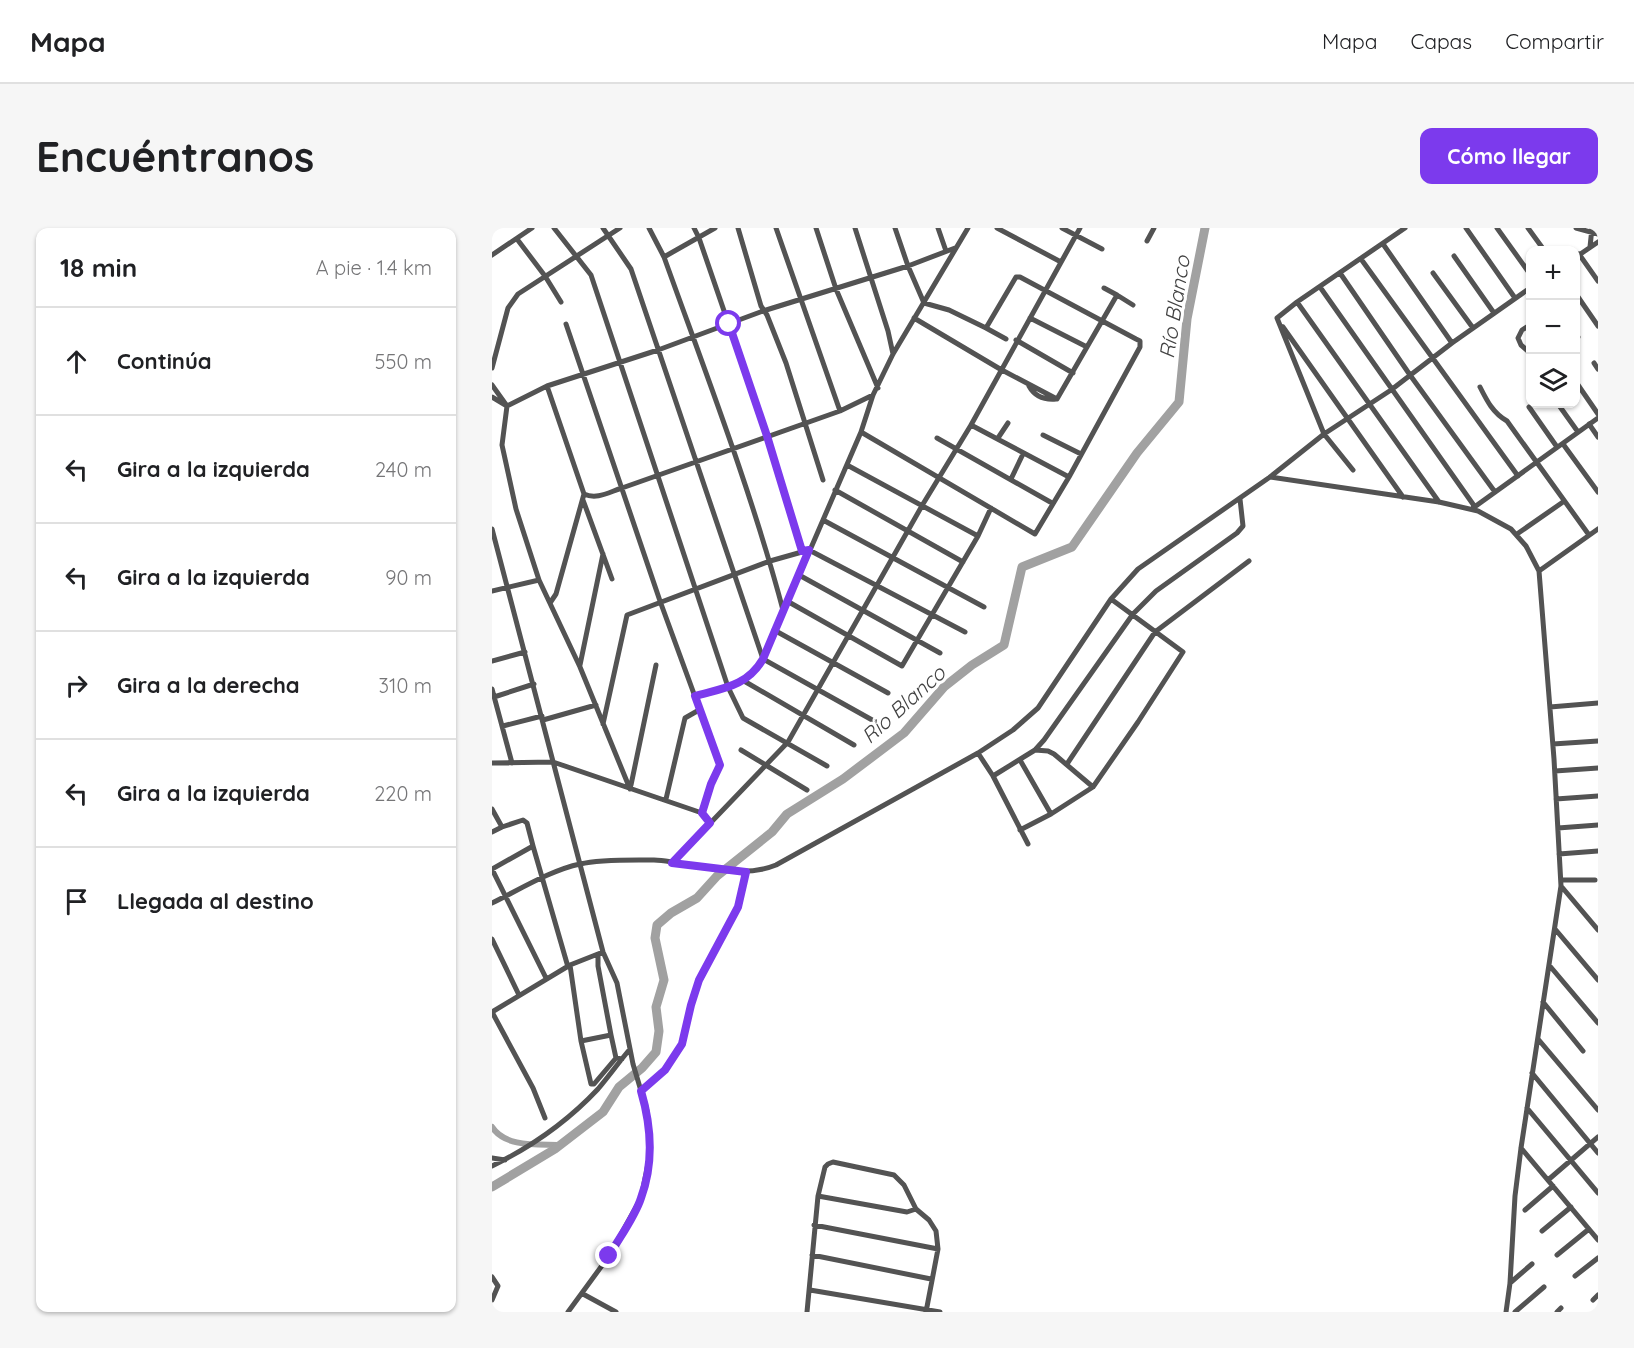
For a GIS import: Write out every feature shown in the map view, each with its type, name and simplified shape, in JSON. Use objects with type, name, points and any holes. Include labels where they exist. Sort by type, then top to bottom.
[{"type":"street","points":[[492,255],[532,228]]},
{"type":"street","points":[[554,228],[591,275],[728,687],[743,718],[827,766]]},
{"type":"street","points":[[603,228],[631,269],[763,659],[874,721]]},
{"type":"street","points":[[492,368],[508,308],[518,294],[620,228]]},
{"type":"street","points":[[649,228],[664,257],[732,448],[770,561],[783,610]]},
{"type":"street","points":[[694,228],[806,551]]},
{"type":"street","points":[[664,257],[716,228]]},
{"type":"street","points":[[738,228],[763,311],[767,315],[786,363],[823,480]]},
{"type":"street","points":[[776,228],[840,411]]},
{"type":"street","points":[[816,228],[836,289],[878,388]]},
{"type":"street","points":[[855,228],[893,354]]},
{"type":"street","points":[[895,228],[924,303]]},
{"type":"street","points":[[938,228],[946,251]]},
{"type":"street","points":[[695,696],[744,681],[756,671],[763,659],[799,575],[806,551],[823,519],[861,432],[873,395],[893,354],[968,228]]},
{"type":"street","points":[[998,228],[1060,262]]},
{"type":"street","points":[[1062,228],[1102,249]]},
{"type":"street","points":[[672,863],[788,742],[971,424],[1080,228]]},
{"type":"street","points":[[1148,241],[1154,228]]},
{"type":"street","points":[[1277,318],[1405,228]]},
{"type":"street","points":[[1466,228],[1515,298]]},
{"type":"street","points":[[1497,228],[1526,268]]},
{"type":"street","points":[[1528,228],[1541,246]]},
{"type":"street","points":[[1576,228],[1594,231],[1590,247]]},
{"type":"street","points":[[517,239],[561,302]]},
{"type":"street","points":[[1580,253],[1598,242]]},
{"type":"street","points":[[1383,244],[1452,343]]},
{"type":"street","points":[[507,406],[547,386],[658,350],[763,311],[908,266],[955,248]]},
{"type":"street","points":[[1454,256],[1494,313]]},
{"type":"street","points":[[1361,259],[1518,476]]},
{"type":"street","points":[[1580,259],[1598,281]]},
{"type":"street","points":[[1340,273],[1495,492]]},
{"type":"street","points":[[1433,273],[1473,328]]},
{"type":"street","points":[[861,432],[1035,534],[1140,347],[1140,341],[1020,277],[1016,277],[986,328]]},
{"type":"street","points":[[1320,287],[1473,508]]},
{"type":"street","points":[[1104,288],[1133,305]]},
{"type":"street","points":[[492,903],[543,878],[580,864],[646,860],[746,872],[763,871],[776,866],[978,753],[1013,730],[1038,708],[1111,600],[1138,569],[1240,499],[1324,434],[1391,390],[1526,291]]},
{"type":"street","points":[[914,318],[1028,385],[1057,399],[1117,296]]},
{"type":"street","points":[[1579,300],[1598,326]]},
{"type":"street","points":[[1297,302],[1439,502]]},
{"type":"street","points":[[924,303],[948,309],[1006,339]]},
{"type":"street","points":[[1030,318],[1087,347]]},
{"type":"street","points":[[1277,318],[1346,420],[1402,497]]},
{"type":"street","points":[[1277,318],[1324,434],[1353,470]]},
{"type":"street","points":[[566,324],[660,601],[720,765],[702,813]]},
{"type":"street","points":[[1526,328],[1518,338],[1526,349]]},
{"type":"street","points":[[890,340],[900,342]]},
{"type":"street","points":[[1016,340],[1072,373]]},
{"type":"street","points":[[1594,363],[1598,369]]},
{"type":"street","points":[[492,385],[507,406],[502,445],[516,509],[539,580],[580,667],[630,788]]},
{"type":"street","points":[[547,386],[612,579]]},
{"type":"street","points":[[1480,387],[1491,407],[1507,421],[1589,536]]},
{"type":"street","points":[[1473,508],[1598,416],[1580,389]]},
{"type":"street","points":[[583,496],[598,496],[622,488],[840,411],[873,395]]},
{"type":"street","points":[[492,397],[507,406]]},
{"type":"street","points":[[1530,408],[1598,492]]},
{"type":"street","points":[[1561,408],[1578,432]]},
{"type":"street","points":[[998,438],[1008,423]]},
{"type":"street","points":[[971,424],[1069,477]]},
{"type":"street","points":[[1589,424],[1598,437]]},
{"type":"street","points":[[1043,435],[1081,453]]},
{"type":"street","points":[[937,438],[1052,503]]},
{"type":"street","points":[[1011,479],[1023,454]]},
{"type":"street","points":[[847,465],[923,504],[978,536]]},
{"type":"street","points":[[1270,477],[1473,508],[1496,519],[1517,534],[1539,571],[1555,771],[1561,883],[1521,1148],[1506,1312]]},
{"type":"street","points":[[835,490],[963,562]]},
{"type":"street","points":[[550,603],[556,594],[583,496]]},
{"type":"street","points":[[993,776],[1035,750],[1044,740],[1133,614],[1156,591],[1243,526],[1240,499]]},
{"type":"street","points":[[1517,534],[1563,502]]},
{"type":"street","points":[[788,602],[902,666],[978,536],[991,508]]},
{"type":"street","points":[[823,519],[984,607]]},
{"type":"street","points":[[1539,571],[1598,529]]},
{"type":"street","points":[[492,530],[534,684],[601,953],[617,983],[633,1064],[647,1111],[650,1154],[641,1198],[609,1256],[568,1312]]},
{"type":"street","points":[[603,724],[627,615],[770,561],[806,551],[877,585],[965,633]]},
{"type":"street","points":[[580,667],[603,554]]},
{"type":"street","points":[[1067,764],[1155,632],[1249,561]]},
{"type":"street","points":[[799,575],[940,653]]},
{"type":"street","points":[[492,591],[539,580]]},
{"type":"street","points":[[1020,830],[1051,814],[1093,787],[1182,652],[1111,600]]},
{"type":"street","points":[[774,630],[888,693]]},
{"type":"street","points":[[492,661],[525,652]]},
{"type":"street","points":[[630,788],[656,665]]},
{"type":"street","points":[[744,681],[854,745]]},
{"type":"street","points":[[494,696],[534,684]]},
{"type":"street","points":[[492,689],[512,763]]},
{"type":"street","points":[[1550,706],[1598,703]]},
{"type":"street","points":[[503,726],[596,705]]},
{"type":"street","points":[[666,800],[685,718],[699,710]]},
{"type":"street","points":[[1553,744],[1598,741]]},
{"type":"street","points":[[741,750],[807,790]]},
{"type":"street","points":[[1035,750],[1048,751],[1093,787]]},
{"type":"street","points":[[978,753],[993,776],[1028,844]]},
{"type":"street","points":[[1020,760],[1051,814]]},
{"type":"street","points":[[492,763],[554,762],[702,813],[710,823]]},
{"type":"street","points":[[1555,771],[1598,768]]},
{"type":"street","points":[[1556,799],[1598,796]]},
{"type":"street","points":[[492,809],[502,827]]},
{"type":"street","points":[[492,832],[523,820],[527,823],[569,966],[581,1041],[592,1085],[630,1049]]},
{"type":"street","points":[[1558,828],[1598,825]]},
{"type":"street","points":[[533,846],[492,869],[546,978]]},
{"type":"street","points":[[1559,854],[1598,851]]},
{"type":"street","points":[[640,1088],[665,1070],[682,1044],[699,980],[738,907],[746,872]]},
{"type":"street","points":[[1561,883],[1595,880]]},
{"type":"street","points":[[1561,883],[1598,930]]},
{"type":"street","points":[[1554,929],[1598,980]]},
{"type":"street","points":[[492,939],[519,995]]},
{"type":"street","points":[[545,1118],[533,1088],[492,1012],[546,978],[582,959],[601,953]]},
{"type":"street","points":[[601,953],[597,966],[611,1035],[619,1059]]},
{"type":"street","points":[[1549,965],[1598,1023]]},
{"type":"street","points":[[1543,1002],[1583,1051]]},
{"type":"street","points":[[581,1041],[611,1035]]},
{"type":"street","points":[[1538,1039],[1598,1110]]},
{"type":"street","points":[[492,1166],[525,1149],[578,1108],[597,1089],[619,1059]]},
{"type":"street","points":[[1532,1073],[1598,1153]]},
{"type":"street","points":[[1527,1108],[1598,1193]]},
{"type":"street","points":[[1548,1180],[1598,1137]]},
{"type":"street","points":[[1521,1148],[1598,1240]]},
{"type":"street","points":[[492,1158],[505,1160]]},
{"type":"street","points":[[807,1312],[818,1196],[825,1167],[833,1162],[894,1174],[908,1191],[916,1209],[929,1220],[936,1231],[938,1249],[926,1311]]},
{"type":"street","points":[[1526,1210],[1553,1186]]},
{"type":"street","points":[[818,1196],[907,1212],[916,1209]]},
{"type":"street","points":[[1542,1231],[1571,1207]]},
{"type":"street","points":[[814,1226],[938,1249]]},
{"type":"street","points":[[1557,1256],[1589,1229]]},
{"type":"street","points":[[812,1255],[932,1279]]},
{"type":"street","points":[[1575,1276],[1598,1258]]},
{"type":"street","points":[[1510,1283],[1532,1264]]},
{"type":"street","points":[[492,1277],[498,1283],[492,1300]]},
{"type":"street","points":[[1515,1312],[1544,1287]]},
{"type":"street","points":[[810,1290],[940,1312]]},
{"type":"street","points":[[583,1294],[616,1312]]},
{"type":"waterway","name":"Río Blanco","points":[[492,1187],[555,1149],[603,1112],[619,1087],[642,1068],[656,1052],[659,1031],[656,1007],[664,980],[655,938],[657,925],[671,913],[697,898],[717,876],[772,832],[787,814],[843,779],[904,733],[944,687],[972,665],[1004,645],[1022,567],[1072,547],[1137,453],[1179,402],[1187,319],[1205,228]]},
{"type":"waterway","points":[[492,1127],[505,1139],[514,1142],[560,1145]]},
{"type":"route","points":[[609,1256],[641,1198],[650,1154],[647,1111],[641,1091],[665,1070],[684,1040],[699,980],[738,907],[746,872],[672,863],[710,823],[702,813],[720,765],[695,696],[744,681],[756,671],[809,550],[802,551],[767,436],[729,324]]}]
